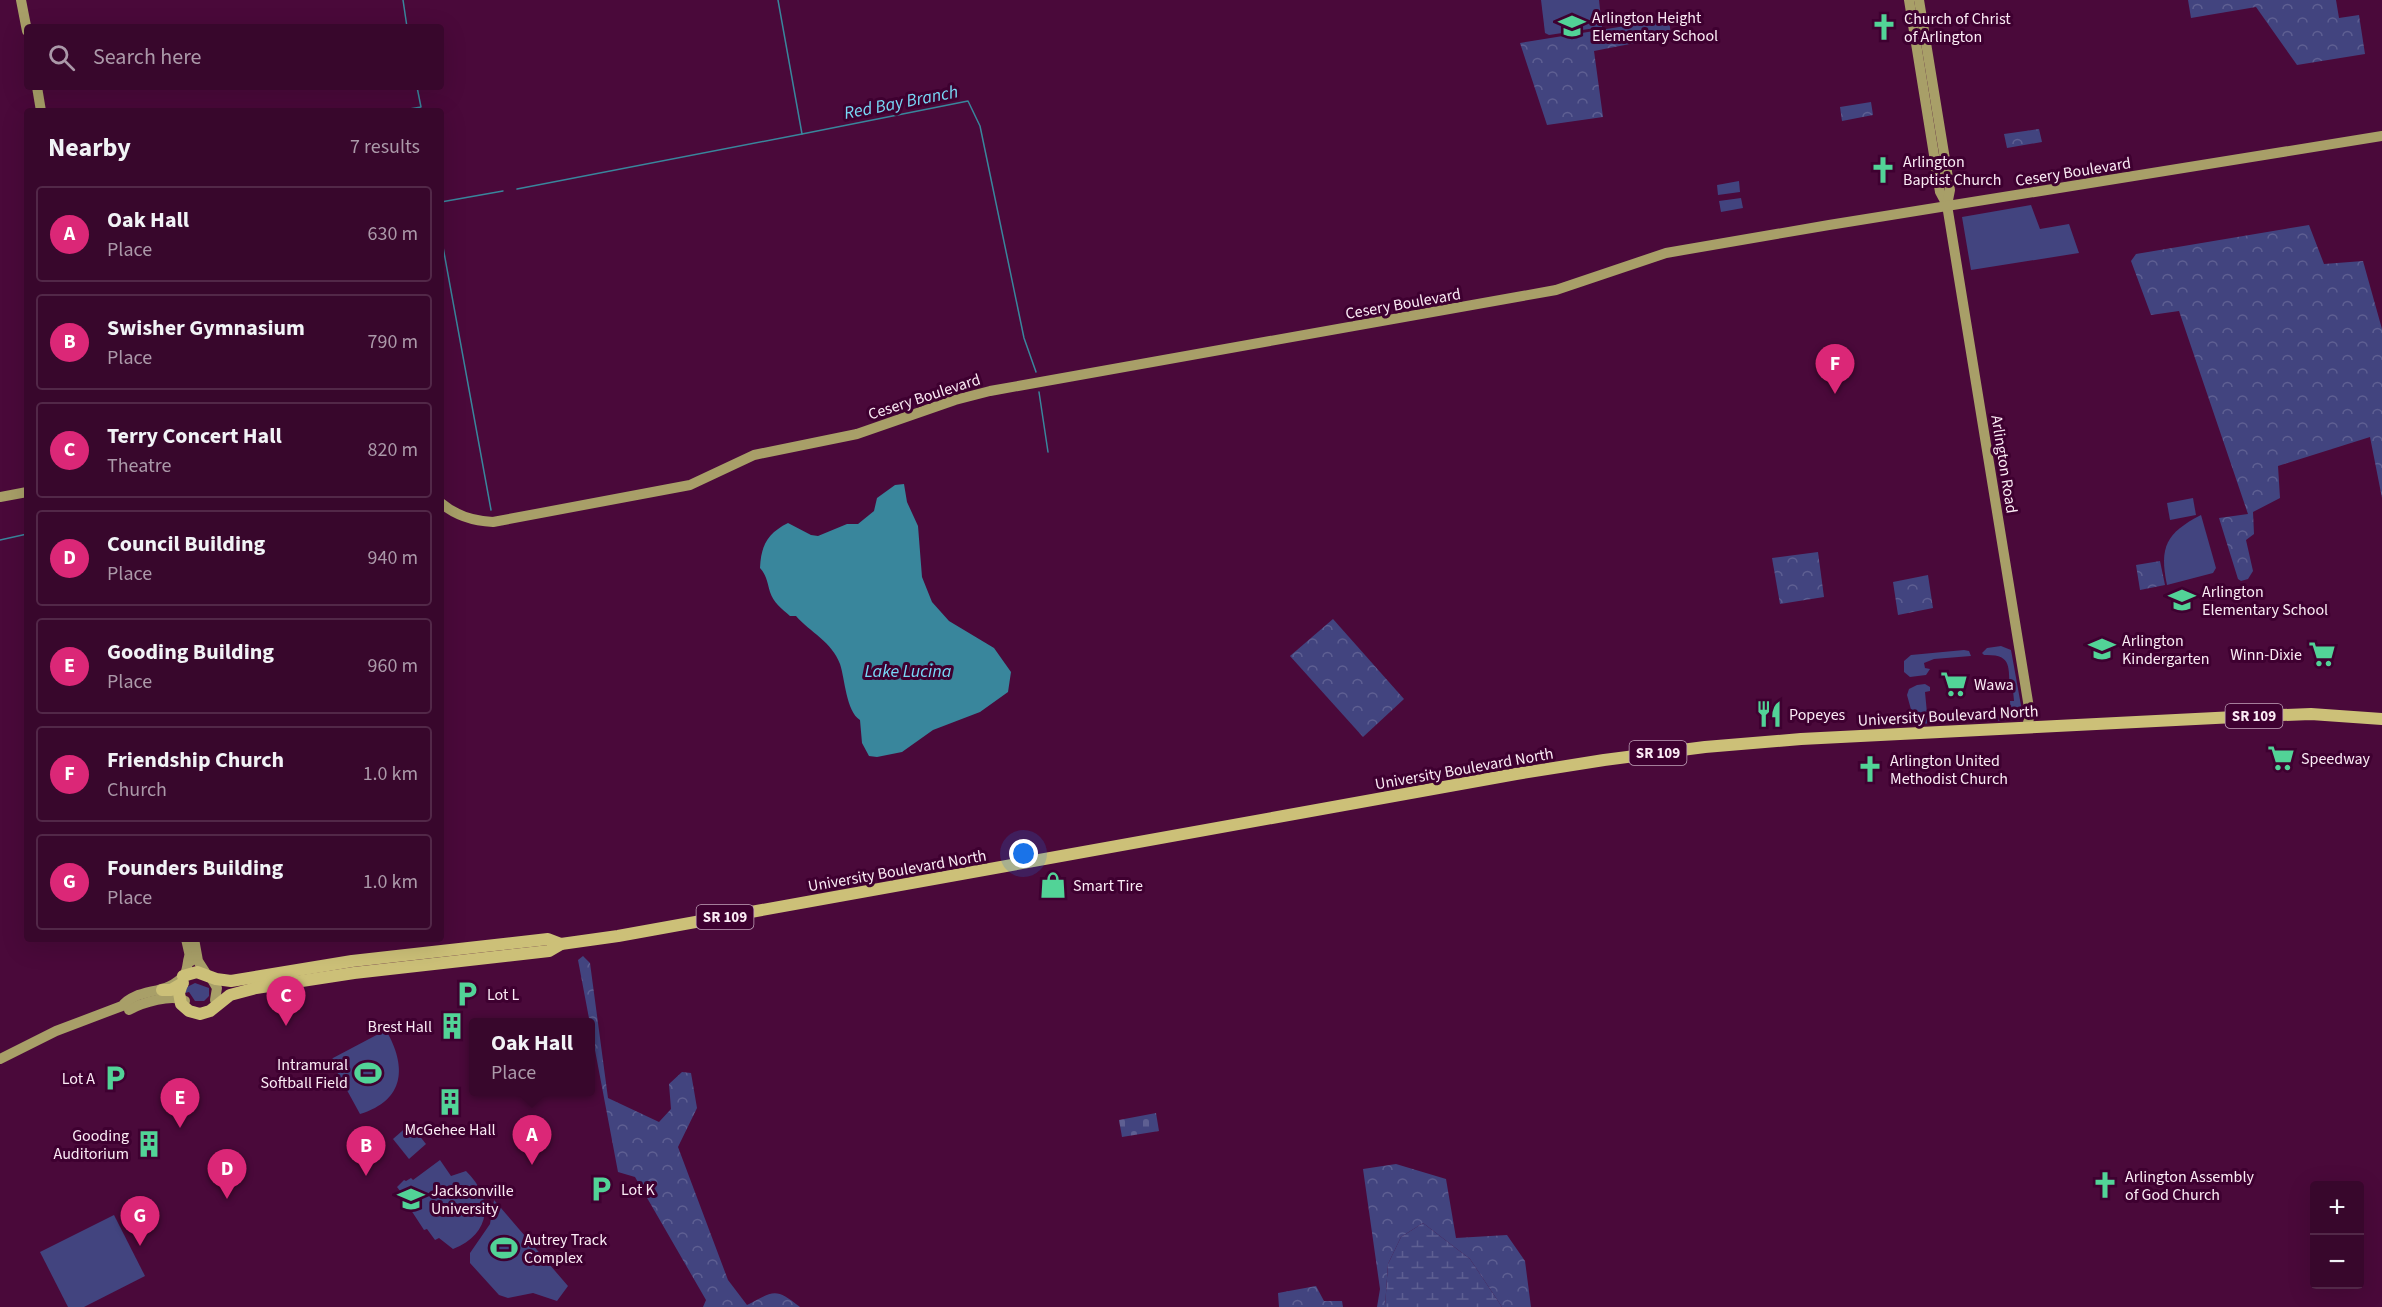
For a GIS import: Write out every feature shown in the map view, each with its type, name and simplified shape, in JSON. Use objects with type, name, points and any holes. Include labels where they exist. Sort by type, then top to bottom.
[{"type":"main road","points":[[21,0],[26,24]]},
{"type":"main road","name":"Arlington Road","points":[[1909,0],[1940,192],[1947,205],[2025,675],[2030,714],[2027,727]]},
{"type":"main road","name":"Arlington Road","points":[[1919,0],[1950,190],[1947,205]]},
{"type":"main road","points":[[38,90],[40,108]]},
{"type":"main road","name":"Cesery Boulevard","points":[[444,505],[467,518],[493,522],[665,491],[702,481],[754,455],[858,434],[969,395],[1556,290],[1665,253],[1947,205],[2382,136]]},
{"type":"main road","points":[[0,497],[24,493]]},
{"type":"main road","name":"University Boulevard North","points":[[181,1002],[194,1013],[206,1013],[230,995],[256,987],[548,939],[561,944],[618,936],[1604,760],[1756,742],[2027,727],[2311,714],[2382,719]]},
{"type":"main road","points":[[181,1002],[179,991],[187,978],[189,957],[186,942]]},
{"type":"main road","points":[[195,942],[198,961],[218,992],[215,1000]]},
{"type":"main road","name":"University Boulevard North","points":[[211,979],[231,981],[352,961],[450,956]]},
{"type":"main road","name":"SR 109","points":[[125,1008],[128,998],[171,990],[187,978],[211,979]]},
{"type":"main road","name":"SR 109","points":[[0,1059],[56,1030],[125,1008],[149,1003],[181,1002],[198,1009],[209,1006],[231,989],[256,987]]},
{"type":"green space","points":[[1541,0],[1599,0],[1602,27],[1549,35],[1545,33]]},
{"type":"green space","points":[[2188,0],[2336,0],[2339,18],[2359,15],[2365,54],[2297,65],[2256,7],[2191,18]]},
{"type":"green space","points":[[1669,19],[1671,36],[1594,51],[1603,117],[1547,125],[1520,43]]},
{"type":"green space","points":[[1871,102],[1873,115],[1842,121],[1840,107]]},
{"type":"green space","points":[[2039,129],[2042,142],[2007,148],[2004,134]]},
{"type":"green space","points":[[1739,181],[1740,192],[1718,195],[1717,185]]},
{"type":"green space","points":[[1741,198],[1743,208],[1721,212],[1719,201]]},
{"type":"green space","points":[[2031,205],[2040,229],[2069,224],[2079,253],[1971,270],[1962,217]]},
{"type":"green space","points":[[2309,225],[2324,264],[2363,261],[2382,329],[2382,498],[2370,437],[2278,466],[2280,498],[2253,512],[2254,534],[2246,540],[2253,571],[2248,579],[2241,581],[2238,579],[2219,518],[2248,514],[2179,311],[2151,315],[2131,261],[2136,254]]},
{"type":"green space","points":[[2193,498],[2196,515],[2170,520],[2167,503]]},
{"type":"green space","points":[[2201,515],[2216,568],[2213,573],[2167,585],[2164,561],[2168,542],[2180,528]]},
{"type":"green space","points":[[1818,552],[1824,597],[1780,604],[1772,558]]},
{"type":"green space","points":[[2160,561],[2165,585],[2140,590],[2136,565]]},
{"type":"green space","points":[[1928,575],[1933,608],[1898,615],[1893,582]]},
{"type":"green space","points":[[1333,619],[1404,699],[1363,737],[1290,656]]},
{"type":"green space","points":[[2001,646],[2011,650],[2022,711],[2017,719],[1995,721],[1989,717],[1989,712],[1992,712],[1993,717],[2001,716],[2002,711],[2004,716],[2011,716],[2010,701],[2014,701],[2013,690],[2010,690],[2009,669],[2000,657],[1982,653],[1987,648]]},
{"type":"green space","points":[[1969,651],[1971,656],[1934,659],[1924,663],[1925,668],[1930,669],[1926,675],[1910,677],[1904,672],[1904,661],[1911,655]]},
{"type":"green space","points":[[1925,684],[1930,687],[1930,691],[1925,692],[1927,713],[1934,713],[1935,720],[1972,718],[1973,713],[1981,714],[1984,721],[1915,724],[1907,695],[1909,689]]},
{"type":"green space","points":[[583,956],[590,963],[608,1098],[659,1122],[671,1109],[669,1084],[682,1072],[691,1073],[697,1108],[678,1147],[728,1280],[747,1305],[774,1293],[785,1296],[800,1307],[703,1307],[706,1300],[635,1177],[618,1172],[595,1050],[595,1018],[589,1018],[578,960]]},
{"type":"green space","points":[[195,983],[209,988],[209,996],[204,1001],[195,1001],[189,992],[185,993],[187,987]]},
{"type":"green space","name":"Intramural Softball Field","points":[[386,1030],[397,1057],[398,1081],[394,1091],[386,1100],[375,1108],[360,1114],[331,1061]]},
{"type":"green space","points":[[1156,1113],[1159,1131],[1122,1137],[1119,1120]]},
{"type":"green space","points":[[410,1124],[426,1144],[409,1159],[393,1139]]},
{"type":"green space","points":[[440,1160],[451,1176],[466,1171],[481,1192],[484,1204],[485,1214],[482,1225],[466,1242],[453,1249],[439,1238],[435,1240],[427,1229],[424,1230],[409,1207],[405,1206],[407,1200],[397,1187],[404,1180],[411,1178],[413,1180]]},
{"type":"green space","points":[[1396,1164],[1446,1179],[1456,1238],[1507,1235],[1525,1261],[1531,1307],[1502,1307],[1470,1259],[1423,1223],[1401,1237],[1388,1264],[1385,1307],[1377,1307],[1380,1289],[1363,1169]]},
{"type":"green space","name":"Autrey Track Complex","points":[[494,1200],[568,1286],[557,1301],[533,1293],[508,1298],[499,1295],[470,1263],[470,1253],[490,1224]]},
{"type":"green space","points":[[114,1215],[145,1276],[84,1307],[68,1307],[40,1252]]},
{"type":"green space","points":[[1423,1223],[1470,1259],[1502,1307],[1385,1307],[1388,1264],[1401,1237]]},
{"type":"green space","points":[[1316,1286],[1324,1301],[1342,1301],[1343,1307],[1279,1307],[1278,1293]]},
{"type":"water","name":"Lake Lucina","points":[[904,484],[907,502],[918,526],[922,577],[932,602],[949,621],[994,648],[1011,672],[1008,692],[980,712],[933,730],[902,752],[877,757],[869,756],[862,743],[860,720],[852,710],[842,670],[832,649],[796,616],[790,616],[781,608],[771,596],[760,568],[762,553],[767,541],[775,531],[788,523],[811,535],[818,536],[847,524],[858,524],[874,511],[877,498],[895,485]]},
{"type":"waterway","points":[[403,0],[407,24]]},
{"type":"waterway","name":"Red Bay Branch","points":[[778,0],[802,134],[968,101],[980,126],[1024,338],[1036,372]]},
{"type":"waterway","points":[[415,108],[421,107],[418,90]]},
{"type":"waterway","points":[[517,189],[802,134]]},
{"type":"waterway","points":[[444,201],[503,191]]},
{"type":"waterway","points":[[444,252],[491,510]]},
{"type":"waterway","points":[[1039,392],[1048,452]]},
{"type":"waterway","points":[[0,540],[24,535]]},
{"type":"place","name":"Arlington Height Elementary School","points":[[1572,26]]},
{"type":"place","name":"Church of Christ of Arlington","points":[[1884,27]]},
{"type":"place","name":"Arlington Baptist Church","points":[[1883,170]]},
{"type":"place","name":"Friendship Church","points":[[1835,394]]},
{"type":"place","name":"Arlington Elementary School","points":[[2182,600]]},
{"type":"place","name":"Arlington Kindergarten","points":[[2102,649]]},
{"type":"place","name":"Winn-Dixie","points":[[2322,654]]},
{"type":"place","name":"Wawa","points":[[1954,684]]},
{"type":"place","name":"Popeyes","points":[[1769,714]]},
{"type":"place","name":"Speedway","points":[[2281,758]]},
{"type":"place","name":"Arlington United Methodist Church","points":[[1870,769]]},
{"type":"place","name":"Smart Tire","points":[[1053,885]]},
{"type":"place","name":"Lot L","points":[[467,994]]},
{"type":"place","name":"Terry Concert Hall","points":[[286,1026]]},
{"type":"place","name":"Brest Hall","points":[[452,1026]]},
{"type":"place","name":"Intramural Softball Field","points":[[368,1073]]},
{"type":"place","name":"Lot A","points":[[115,1078]]},
{"type":"place","name":"McGehee Hall","points":[[450,1102]]},
{"type":"place","name":"Gooding Building","points":[[180,1128]]},
{"type":"place","name":"Gooding Auditorium","points":[[149,1144]]},
{"type":"place","name":"Oak Hall","points":[[532,1165]]},
{"type":"place","name":"Swisher Gymnasium","points":[[366,1176]]},
{"type":"place","name":"Arlington Assembly of God Church","points":[[2105,1185]]},
{"type":"place","name":"Lot K","points":[[601,1189]]},
{"type":"place","name":"Council Building","points":[[227,1199]]},
{"type":"place","name":"Jacksonville University","points":[[411,1199]]},
{"type":"place","name":"Founders Building","points":[[140,1246]]},
{"type":"place","name":"Autrey Track Complex","points":[[504,1248]]}]
